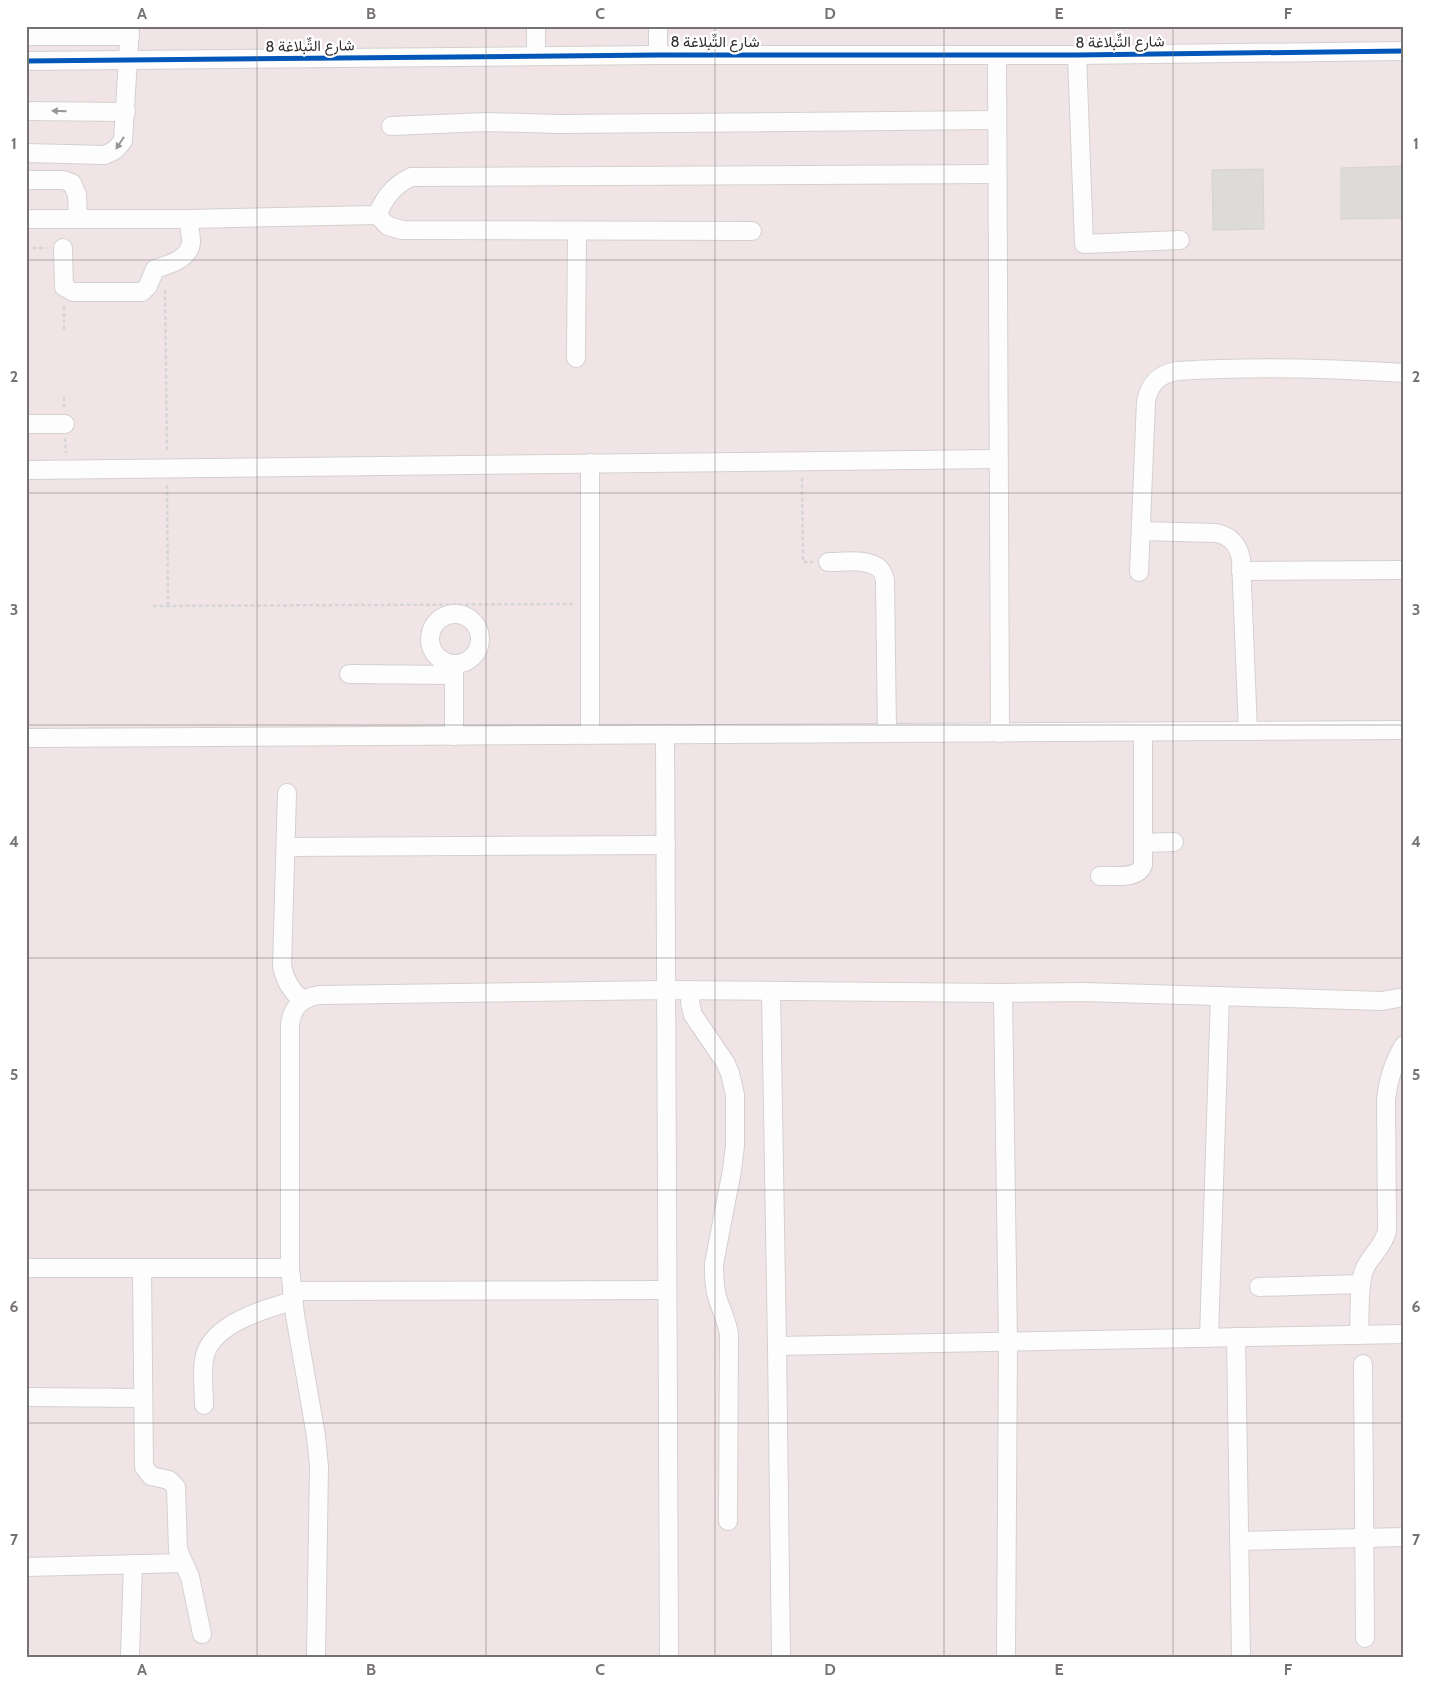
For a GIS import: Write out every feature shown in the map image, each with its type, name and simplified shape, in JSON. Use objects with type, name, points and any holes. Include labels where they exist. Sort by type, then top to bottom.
[{"type":"street","points":[[536,26],[536,56]]},
{"type":"street","points":[[658,26],[658,55]]},
{"type":"street","points":[[26,36],[130,31],[123,142],[115,150],[105,155],[26,153]]},
{"type":"street","name":"شارع التِّبلاغة 8","points":[[26,61],[658,55],[1077,55],[1404,51]]},
{"type":"street","points":[[996,55],[1000,732]]},
{"type":"street","points":[[1077,55],[1084,244],[1180,240]]},
{"type":"street","points":[[26,111],[126,112]]},
{"type":"street","points":[[391,126],[486,122],[559,124],[580,122],[997,120]]},
{"type":"street","points":[[377,215],[384,200],[399,183],[411,177],[997,174]]},
{"type":"street","points":[[26,180],[63,180],[72,183],[76,195],[78,219]]},
{"type":"street","points":[[26,219],[189,219],[377,215],[388,226],[402,230],[752,231]]},
{"type":"street","points":[[63,248],[64,287],[73,292],[142,292],[148,286],[155,269],[184,257],[191,244],[189,219]]},
{"type":"street","points":[[576,358],[577,231]]},
{"type":"street","points":[[1139,572],[1146,400],[1152,383],[1159,376],[1177,371],[1256,367],[1335,368],[1404,373]]},
{"type":"street","points":[[26,424],[65,424]]},
{"type":"street","points":[[26,470],[998,458]]},
{"type":"street","points":[[590,464],[590,735]]},
{"type":"street","points":[[1141,531],[1224,534],[1236,544],[1240,551],[1248,731]]},
{"type":"street","points":[[828,562],[866,562],[881,570],[885,580],[888,733]]},
{"type":"street","points":[[1241,571],[1404,570]]},
{"type":"street","points":[[349,674],[454,670],[474,655],[479,645],[479,634],[475,624],[455,609],[436,622],[431,632],[430,644],[435,654],[454,670]]},
{"type":"street","points":[[454,670],[454,736]]},
{"type":"street","points":[[26,738],[1404,730]]},
{"type":"street","points":[[1100,876],[1133,875],[1140,872],[1143,865],[1143,732]]},
{"type":"street","points":[[665,734],[669,1657]]},
{"type":"street","points":[[287,792],[282,966],[287,982],[302,1000]]},
{"type":"street","points":[[1143,842],[1174,842]]},
{"type":"street","points":[[286,847],[666,845]]},
{"type":"street","points":[[316,1657],[319,1467],[315,1428],[290,1268],[290,1025],[291,1016],[302,1000],[320,995],[666,990],[1003,994],[1084,992],[1382,1000],[1404,997]]},
{"type":"street","points":[[691,991],[690,1003],[693,1015],[725,1062],[733,1084],[736,1101],[735,1146],[732,1170],[714,1264],[718,1301],[729,1334],[728,1521]]},
{"type":"street","points":[[770,991],[777,1346],[780,1657]]},
{"type":"street","points":[[1003,994],[1008,1342],[1006,1657]]},
{"type":"street","points":[[1209,1338],[1220,996]]},
{"type":"street","points":[[1360,1334],[1361,1284],[1365,1267],[1382,1245],[1387,1231],[1395,1154],[1388,1085],[1391,1070],[1404,1045]]},
{"type":"street","points":[[26,1268],[290,1268]]},
{"type":"street","points":[[142,1268],[144,1467],[151,1476],[169,1480],[176,1487],[178,1550],[190,1578],[202,1634]]},
{"type":"street","points":[[1259,1287],[1361,1284]]},
{"type":"street","points":[[204,1405],[205,1356],[212,1341],[218,1335],[251,1314],[293,1296],[668,1290]]},
{"type":"street","points":[[777,1346],[1404,1334]]},
{"type":"street","points":[[1236,1337],[1241,1657]]},
{"type":"street","points":[[1363,1364],[1365,1638]]},
{"type":"street","points":[[26,1397],[143,1398]]},
{"type":"street","points":[[1239,1541],[1404,1537]]},
{"type":"street","points":[[26,1567],[183,1563]]},
{"type":"street","points":[[130,1656],[133,1564]]},
{"type":"path","points":[[26,248],[63,248]]},
{"type":"path","points":[[64,287],[64,330]]},
{"type":"path","points":[[142,292],[165,291],[168,606]]},
{"type":"path","points":[[802,461],[803,562],[828,562]]},
{"type":"path","points":[[153,606],[455,609],[590,604]]},
{"type":"shaded area","points":[[26,26],[1404,26],[1404,1657],[26,1657]]},
{"type":"building","points":[[1404,166],[1404,218],[1341,219],[1341,168]]},
{"type":"building","points":[[1263,169],[1264,229],[1213,230],[1212,170]]},
{"type":"cycle path","points":[[26,61],[658,55],[1077,55],[1404,51]]}]
